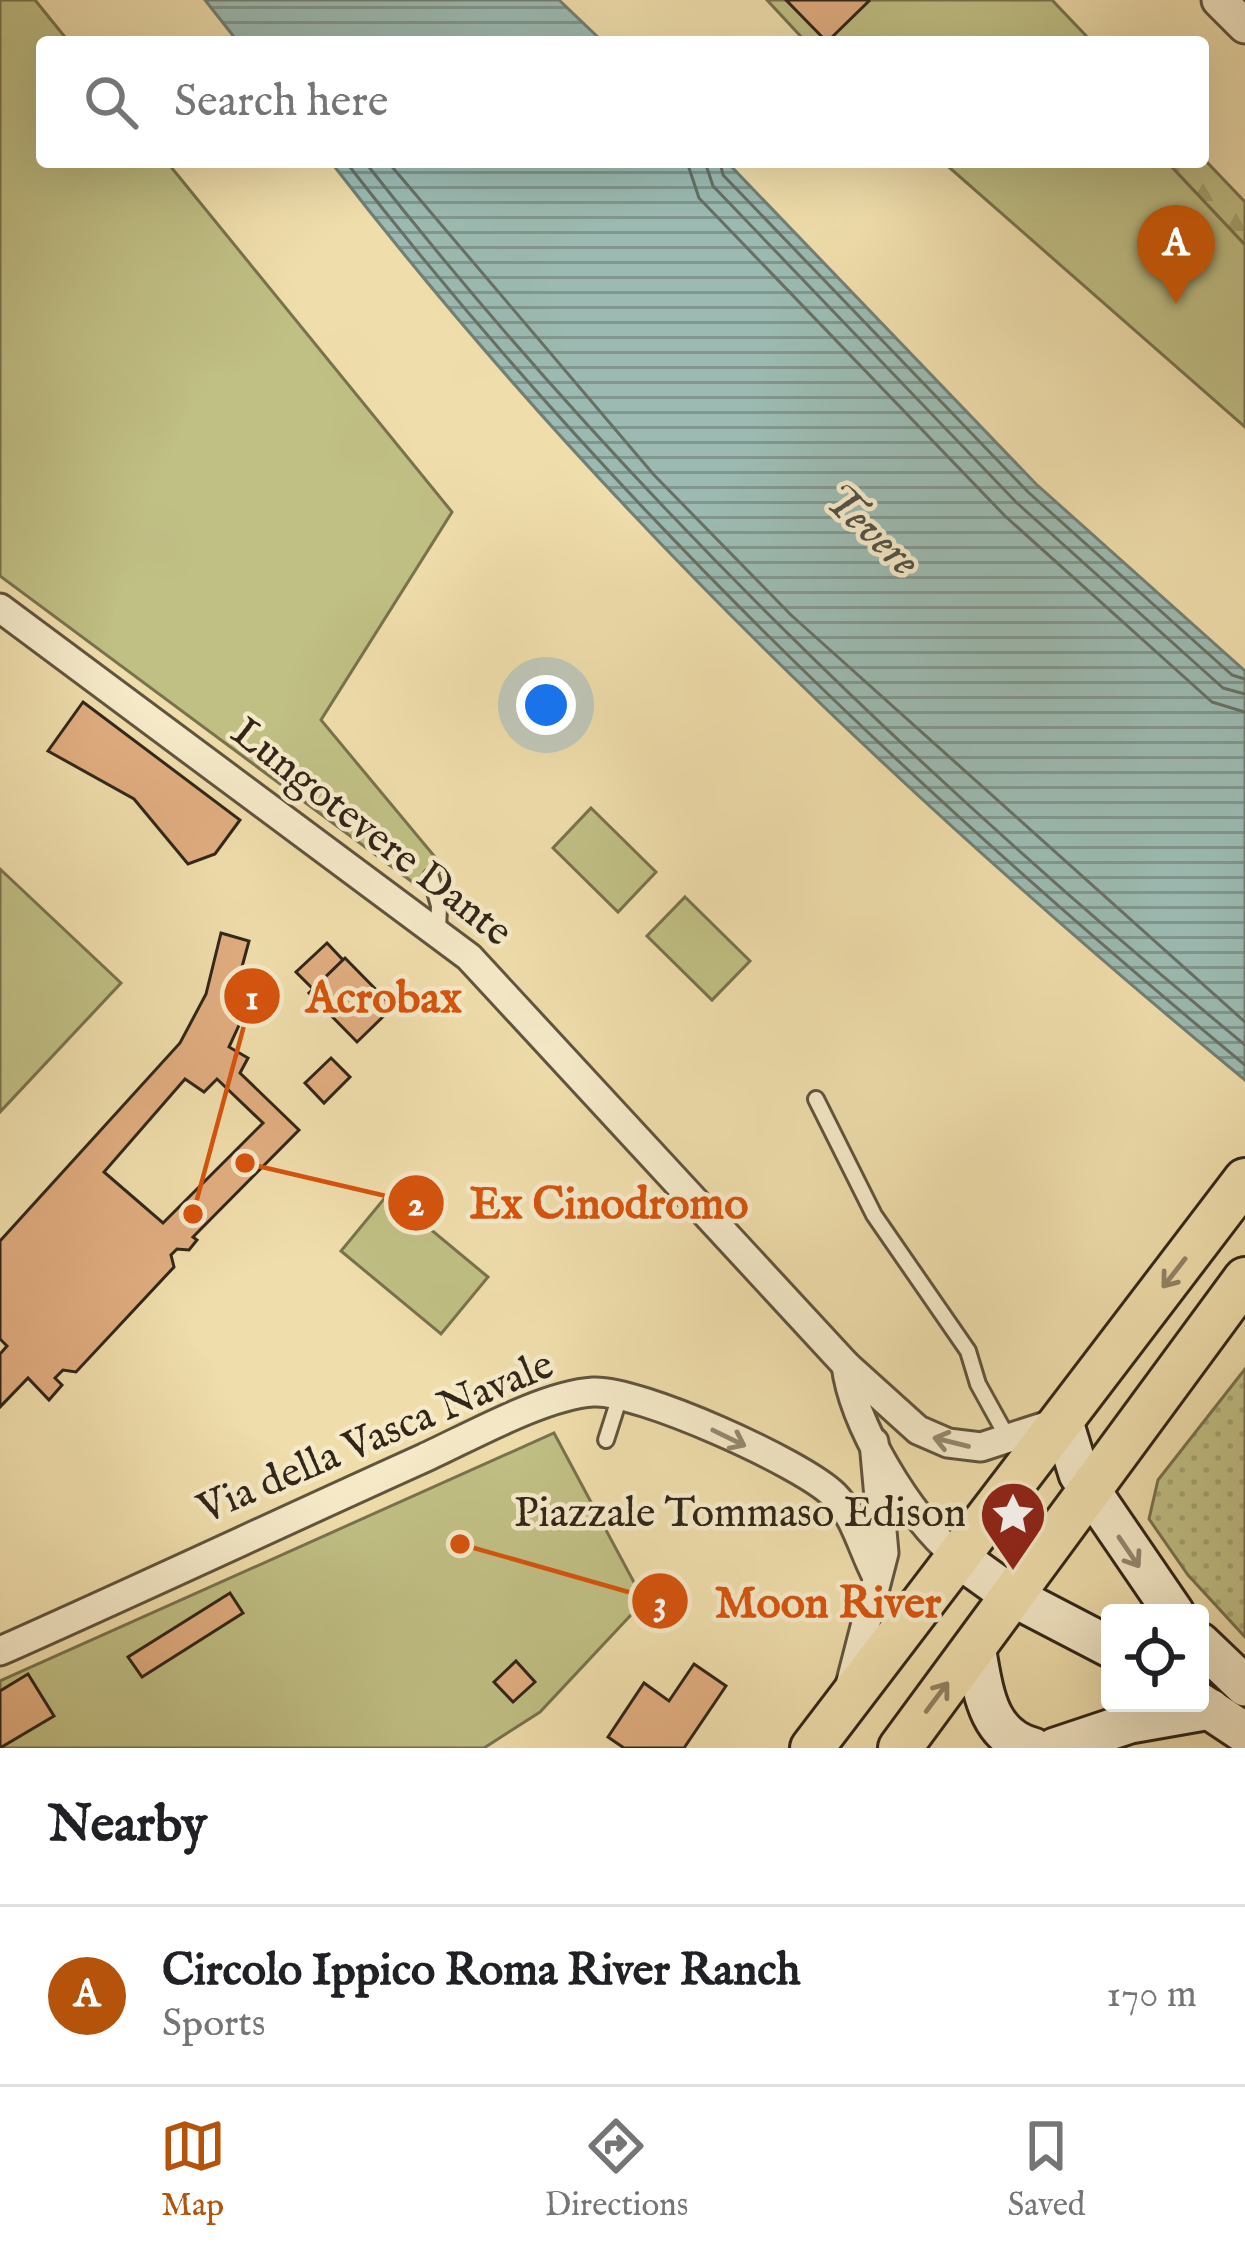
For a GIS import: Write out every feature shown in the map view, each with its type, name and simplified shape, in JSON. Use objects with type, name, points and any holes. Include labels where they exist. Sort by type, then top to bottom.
[{"type":"main road","points":[[812,1748],[1245,1180]]},
{"type":"main road","points":[[900,1748],[1245,1279]]},
{"type":"main road","points":[[1061,1419],[1072,1462],[1100,1472],[1169,1604]]},
{"type":"main road","points":[[955,1556],[1012,1596],[1101,1642]]},
{"type":"main road","points":[[975,1647],[992,1719],[1015,1742],[1034,1748]]},
{"type":"main road","points":[[1209,1651],[1245,1686]]},
{"type":"main road","points":[[1209,1709],[1245,1733]]},
{"type":"main road","points":[[1055,1748],[1179,1712]]},
{"type":"street","points":[[1219,0],[1245,26]]},
{"type":"street","name":"Lungotevere Dante","points":[[0,608],[438,932],[494,980],[846,1365],[851,1392],[874,1442]]},
{"type":"street","points":[[846,1365],[926,1435],[973,1448],[1010,1442],[1061,1419]]},
{"type":"street","name":"Via della Vasca Navale","points":[[0,1651],[568,1396],[621,1394],[666,1408],[827,1488],[845,1508],[876,1575]]},
{"type":"street","points":[[874,1442],[924,1526],[955,1556]]},
{"type":"street","points":[[844,1705],[885,1546],[874,1442]]},
{"type":"lane","points":[[431,877],[439,906],[438,932]]},
{"type":"lane","points":[[816,1100],[874,1215],[968,1351],[978,1384],[1010,1442]]},
{"type":"lane","points":[[606,1440],[621,1394]]},
{"type":"green space","points":[[0,0],[35,0],[64,36],[36,36],[36,168],[172,168],[452,512],[321,720],[445,869],[415,884],[0,576]]},
{"type":"green space","points":[[767,0],[1052,0],[1086,36],[800,36]]},
{"type":"green space","points":[[1209,164],[1245,202],[1245,245],[1173,168],[1209,168]]},
{"type":"green space","points":[[950,168],[1173,168],[1245,245],[1245,427]]},
{"type":"green space","points":[[591,808],[656,872],[618,912],[553,848]]},
{"type":"green space","points":[[0,869],[121,983],[0,1112]]},
{"type":"green space","points":[[685,897],[750,961],[712,1000],[647,936]]},
{"type":"green space","points":[[388,1194],[488,1277],[441,1334],[341,1251]]},
{"type":"green space","points":[[1245,1369],[1245,1637],[1188,1575],[1149,1519],[1158,1480]]},
{"type":"green space","points":[[554,1433],[644,1601],[540,1712],[484,1748],[0,1748],[0,1681]]},
{"type":"water","points":[[205,0],[559,0],[597,36],[233,36]]},
{"type":"water","name":"Tevere","points":[[336,168],[733,168],[1036,484],[1245,671],[1245,1080],[999,869],[762,646],[648,531],[432,289]]},
{"type":"building","points":[[786,0],[869,1],[833,36],[821,36]]},
{"type":"building","points":[[83,702],[240,820],[215,854],[188,864],[134,799],[48,751]]},
{"type":"building","points":[[221,933],[249,941],[229,1015],[240,1023],[229,1047],[248,1058],[240,1073],[299,1130],[193,1237],[197,1240],[189,1250],[177,1249],[171,1255],[174,1267],[76,1372],[63,1370],[55,1378],[62,1385],[49,1400],[28,1378],[0,1407],[0,1354],[7,1346],[0,1339],[0,1241],[180,1043],[206,994]],"holes":[[[185,1079],[204,1092],[217,1079],[263,1123],[163,1223],[104,1172]]]},
{"type":"building","points":[[327,943],[343,960],[313,989],[296,972]]},
{"type":"building","points":[[345,958],[393,1007],[357,1042],[309,993]]},
{"type":"building","points":[[331,1058],[350,1077],[324,1103],[305,1083]]},
{"type":"building","points":[[230,1593],[243,1613],[142,1677],[128,1657]]},
{"type":"building","points":[[516,1661],[535,1682],[513,1702],[494,1682]]},
{"type":"building","points":[[694,1664],[726,1686],[684,1748],[624,1748],[608,1737],[644,1683],[669,1701]]},
{"type":"building","points":[[28,1674],[54,1716],[0,1748],[0,1691]]},
{"type":"place","name":"Circolo Ippico Roma River Ranch","points":[[1176,304]]},
{"type":"place","name":"Ex Cinodromo","points":[[245,1163]]},
{"type":"place","name":"Acrobax","points":[[193,1214]]},
{"type":"place","name":"Moon River","points":[[460,1544]]},
{"type":"place","name":"Piazzale Tommaso Edison","points":[[1013,1573]]}]
